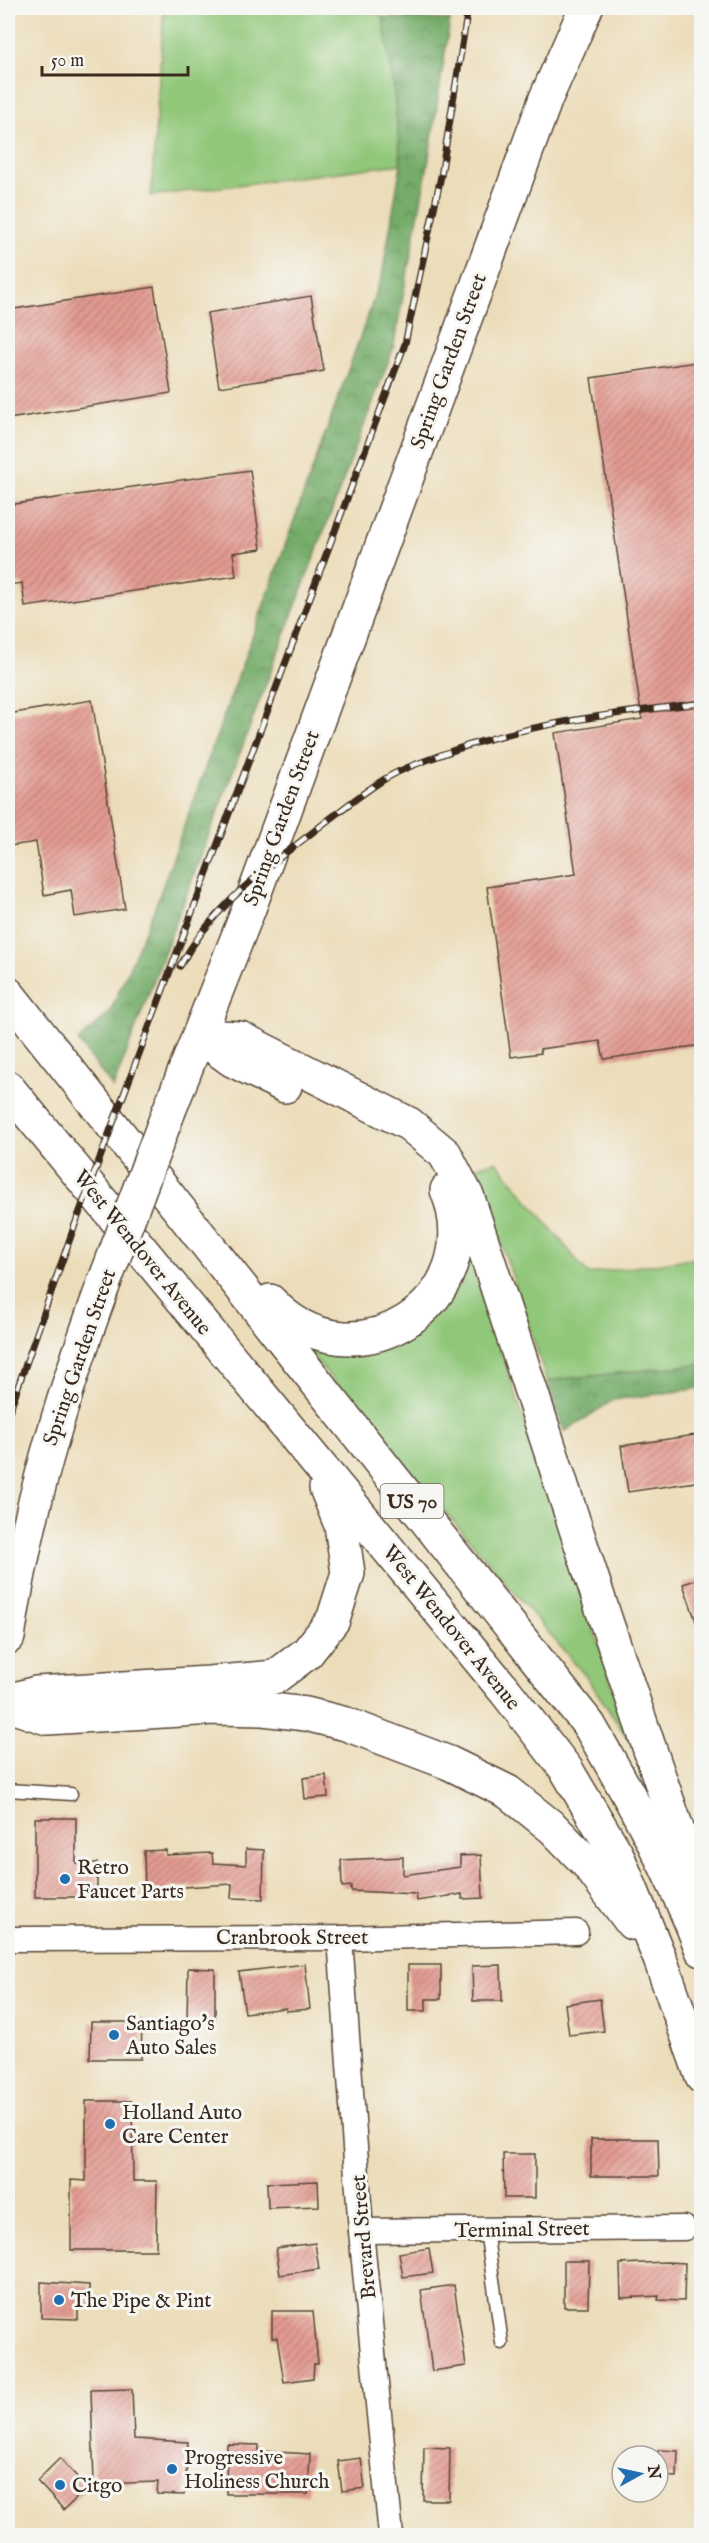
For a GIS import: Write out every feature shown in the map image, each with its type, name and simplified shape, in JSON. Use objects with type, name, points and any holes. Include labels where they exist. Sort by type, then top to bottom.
[{"type":"main road","name":"Spring Garden Street","points":[[8,1637],[26,1533],[40,1476],[73,1367],[167,1116],[248,911],[546,98],[586,8]]},
{"type":"main road","name":"US 70","points":[[8,994],[589,1725],[641,1815],[702,1950]]},
{"type":"main road","points":[[78,1080],[271,1302],[301,1327],[329,1337],[349,1340],[366,1338],[395,1328],[423,1309],[447,1277],[456,1244],[453,1206],[432,1167],[415,1150],[232,1060],[199,1036]]},
{"type":"main road","points":[[199,1036],[240,1038],[409,1124],[445,1154],[468,1198],[606,1621],[702,1902]]},
{"type":"main road","name":"West Wendover Avenue","points":[[8,1088],[506,1692],[566,1769],[617,1855],[660,1959],[702,2077]]},
{"type":"main road","points":[[8,1703],[36,1693],[275,1677],[308,1653],[333,1620],[348,1573],[341,1525],[315,1462]]},
{"type":"main road","points":[[8,1703],[47,1718],[214,1708],[263,1709],[306,1714],[346,1724],[449,1763],[508,1792],[553,1828],[587,1863],[660,1959]]},
{"type":"street","name":"Cranbrook Street","points":[[8,1939],[340,1938],[576,1932]]},
{"type":"street","name":"Brevard Street","points":[[340,1938],[361,2231],[392,2535]]},
{"type":"street","name":"Terminal Street","points":[[361,2231],[684,2228]]},
{"type":"lane","points":[[8,1790],[71,1794]]},
{"type":"lane","points":[[486,2230],[502,2343]]},
{"type":"green space","points":[[164,8],[363,8],[383,17],[393,80],[401,164],[151,196]]},
{"type":"green space","points":[[383,17],[450,20],[428,164],[393,349],[113,1088],[78,1041],[110,1012],[154,910],[382,276],[401,164],[393,80]]},
{"type":"green space","points":[[496,1161],[588,1274],[701,1257],[701,1364],[547,1381],[476,1167]]},
{"type":"green space","points":[[464,1239],[632,1745],[588,1679],[291,1331],[370,1349]]},
{"type":"green space","points":[[701,1364],[701,1388],[613,1400],[564,1432],[547,1381]]},
{"type":"building","points":[[154,287],[171,393],[8,419],[8,310]]},
{"type":"building","points":[[311,296],[324,371],[219,387],[207,313]]},
{"type":"building","points":[[702,361],[702,1045],[604,1059],[600,1041],[540,1049],[541,1053],[511,1057],[487,887],[576,874],[555,733],[642,719],[591,378]]},
{"type":"building","points":[[250,470],[261,549],[233,553],[236,576],[25,607],[22,583],[8,585],[8,505]]},
{"type":"building","points":[[92,700],[125,909],[75,917],[71,890],[44,895],[36,842],[10,846],[8,714]]},
{"type":"building","points":[[702,1434],[702,1481],[628,1492],[621,1446]]},
{"type":"building","points":[[702,1578],[702,1630],[699,1630],[683,1584]]},
{"type":"building","points":[[326,1775],[328,1797],[305,1799],[303,1778]]},
{"type":"building","points":[[35,1818],[76,1818],[76,1863],[97,1863],[97,1897],[35,1897]]},
{"type":"building","points":[[246,1849],[264,1850],[263,1899],[231,1898],[232,1884],[167,1888],[168,1895],[145,1895],[144,1851],[166,1850],[166,1855],[212,1853],[213,1863],[246,1865]]},
{"type":"building","points":[[481,1855],[483,1898],[462,1899],[462,1894],[417,1901],[416,1894],[351,1891],[351,1886],[342,1887],[341,1860],[403,1857],[403,1875],[460,1867],[460,1856]]},
{"type":"building","points":[[305,1964],[310,2009],[286,2011],[286,2008],[245,2013],[239,1972]]},
{"type":"building","points":[[408,1965],[441,1965],[441,1999],[426,1999],[426,2011],[408,2011]]},
{"type":"building","points":[[501,1965],[502,2001],[473,2001],[472,1966]]},
{"type":"building","points":[[188,1968],[215,1969],[215,2020],[187,2020]]},
{"type":"building","points":[[600,1999],[604,2031],[569,2035],[565,2004]]},
{"type":"building","points":[[91,2022],[142,2022],[141,2059],[90,2059]]},
{"type":"building","points":[[86,2101],[132,2101],[133,2181],[157,2181],[156,2250],[71,2250],[71,2180],[86,2181]]},
{"type":"building","points":[[591,2139],[658,2139],[659,2176],[591,2176]]},
{"type":"building","points":[[503,2154],[535,2154],[535,2198],[504,2198]]},
{"type":"building","points":[[318,2181],[319,2206],[268,2208],[267,2183]]},
{"type":"building","points":[[315,2243],[319,2269],[280,2275],[276,2248]]},
{"type":"building","points":[[429,2248],[433,2273],[403,2277],[399,2253]]},
{"type":"building","points":[[564,2261],[589,2261],[588,2307],[564,2307]]},
{"type":"building","points":[[685,2263],[684,2301],[658,2300],[659,2296],[621,2298],[620,2264]]},
{"type":"building","points":[[41,2282],[89,2285],[89,2305],[78,2305],[78,2319],[41,2318]]},
{"type":"building","points":[[454,2285],[466,2366],[432,2371],[421,2290]]},
{"type":"building","points":[[272,2311],[313,2311],[318,2364],[314,2364],[313,2378],[284,2382],[277,2338],[272,2338]]},
{"type":"building","points":[[132,2389],[134,2439],[188,2442],[185,2495],[157,2494],[158,2482],[94,2484],[91,2390]]},
{"type":"building","points":[[227,2444],[259,2445],[259,2451],[310,2454],[308,2494],[226,2494]]},
{"type":"building","points":[[424,2447],[450,2448],[449,2500],[423,2500]]},
{"type":"building","points":[[670,2451],[678,2451],[677,2477],[670,2477]]},
{"type":"building","points":[[60,2458],[87,2488],[64,2510],[37,2481]]},
{"type":"building","points":[[361,2458],[365,2488],[342,2491],[338,2461]]},
{"type":"railway","points":[[8,1415],[73,1230],[405,344],[441,176],[468,8]]},
{"type":"railway","points":[[180,966],[217,914],[247,885],[348,805],[394,774],[416,764],[503,735],[568,721],[702,703]]},
{"type":"place","name":"Retro Faucet Parts","points":[[65,1879]]},
{"type":"place","name":"Santiago's Auto Sales","points":[[114,2035]]},
{"type":"place","name":"Holland Auto Care Center","points":[[110,2124]]},
{"type":"place","name":"The Pipe & Pint","points":[[59,2300]]},
{"type":"place","name":"Progressive Holiness Church","points":[[172,2469]]},
{"type":"place","name":"Citgo","points":[[60,2485]]}]
